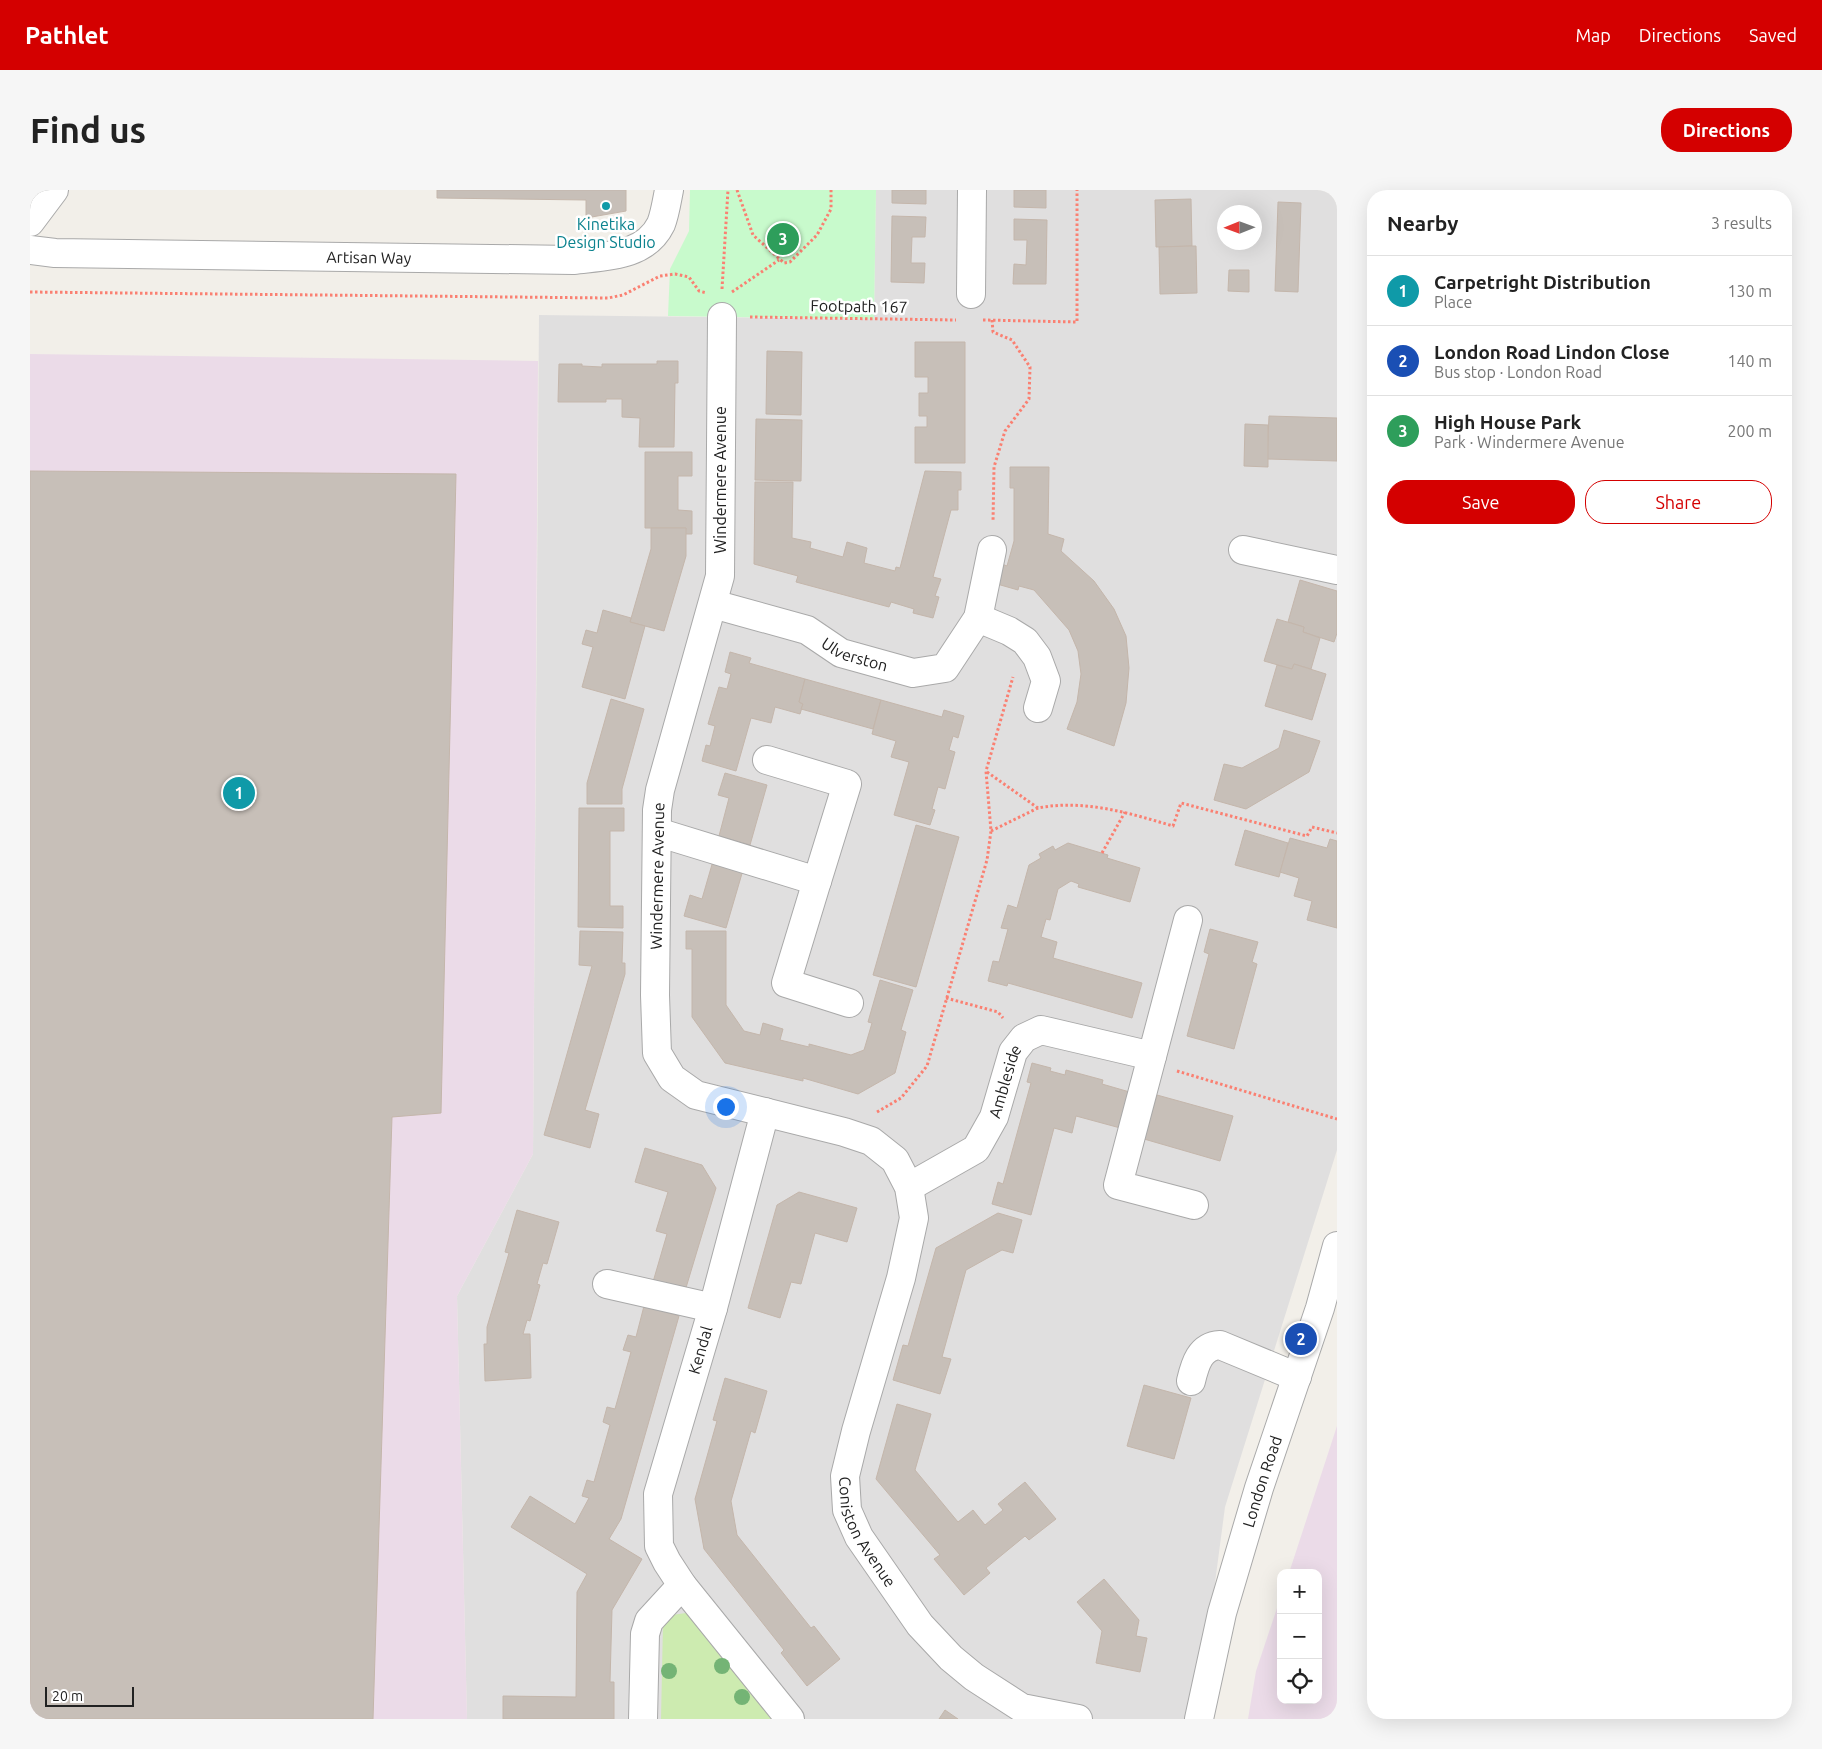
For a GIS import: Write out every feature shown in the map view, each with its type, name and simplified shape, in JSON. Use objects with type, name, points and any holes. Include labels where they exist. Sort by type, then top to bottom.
[{"type":"street","points":[[30,222],[54,190]]},
{"type":"street","name":"Artisan Way","points":[[30,250],[55,253],[573,260],[632,252],[648,242],[661,224],[669,190]]},
{"type":"street","points":[[971,294],[972,190]]},
{"type":"street","name":"Windermere Avenue","points":[[721,300],[720,576],[660,790],[657,832],[655,995],[657,1053],[672,1078],[696,1095],[844,1132],[871,1141],[895,1160],[909,1187]]},
{"type":"street","name":"Ulverston","points":[[713,604],[806,630],[841,653],[914,673],[944,668],[978,618],[992,550]]},
{"type":"street","points":[[1243,550],[1337,570]]},
{"type":"street","points":[[978,618],[1025,640],[1037,657],[1046,681],[1038,708]]},
{"type":"street","points":[[767,760],[847,784],[786,983],[849,1003]]},
{"type":"street","points":[[657,832],[817,881]]},
{"type":"street","points":[[1188,920],[1118,1185],[1194,1205]]},
{"type":"street","name":"Ambleside","points":[[909,1187],[976,1149],[994,1117],[1013,1052],[1024,1038],[1041,1030],[1151,1060]]},
{"type":"street","name":"Kendal","points":[[765,1112],[713,1308],[658,1494],[659,1546],[682,1585],[790,1719]]},
{"type":"street","name":"Coniston Avenue","points":[[909,1187],[914,1218],[901,1278],[844,1476],[847,1510],[859,1537],[920,1625],[951,1658],[974,1677],[1022,1708],[1078,1719]]},
{"type":"street","name":"London Road","points":[[1199,1719],[1222,1614],[1259,1488],[1297,1377],[1329,1312],[1337,1246]]},
{"type":"street","points":[[607,1284],[713,1308]]},
{"type":"street","points":[[1191,1381],[1195,1362],[1209,1348],[1220,1345],[1297,1377]]},
{"type":"street","points":[[643,1719],[645,1634],[649,1621],[682,1585]]},
{"type":"path","points":[[721,300],[721,275],[728,190]]},
{"type":"path","points":[[737,190],[753,235],[784,264],[790,262],[817,235],[831,209],[831,190]]},
{"type":"path","name":"Footpath 167","points":[[721,300],[970,320],[1077,322],[1077,190]]},
{"type":"path","points":[[721,300],[779,260]]},
{"type":"path","points":[[30,292],[608,298],[623,295],[660,276],[675,274],[689,278],[699,290],[721,300]]},
{"type":"path","points":[[970,320],[971,294]]},
{"type":"path","points":[[992,320],[992,332],[1012,340],[1030,367],[1030,375],[1029,399],[1005,430],[994,467],[992,550]]},
{"type":"path","points":[[844,1132],[901,1098],[927,1066],[987,860],[991,831],[986,771],[1025,640]]},
{"type":"path","points":[[986,771],[1038,808]]},
{"type":"path","points":[[991,831],[1038,808],[1054,805],[1102,807],[1173,826],[1181,803],[1307,836],[1312,827],[1337,833]]},
{"type":"path","points":[[1102,853],[1125,812]]},
{"type":"path","points":[[946,998],[998,1012],[1024,1038]]},
{"type":"path","points":[[1151,1060],[1337,1119]]},
{"type":"shaded area","points":[[876,190],[1337,190],[1337,1150],[1225,1507],[1197,1719],[467,1719],[457,1296],[533,1154],[539,315],[874,319]]},
{"type":"shaded area","points":[[30,354],[538,361],[533,1154],[457,1296],[467,1719],[30,1719]]},
{"type":"shaded area","points":[[1337,1426],[1337,1719],[1248,1719],[1256,1671],[1277,1608],[1277,1704],[1322,1704],[1322,1569],[1290,1569]]},
{"type":"green space","points":[[690,190],[876,190],[874,319],[668,316],[670,269],[689,231]]},
{"type":"green space","points":[[686,1613],[697,1621],[771,1719],[661,1719],[663,1623],[672,1615]]},
{"type":"building","name":"Kinetika Design Studio","points":[[437,190],[626,190],[626,211],[586,218],[586,200],[437,198]]},
{"type":"building","points":[[892,190],[926,190],[926,204],[892,203]]},
{"type":"building","points":[[1014,190],[1046,190],[1046,208],[1014,207]]},
{"type":"building","points":[[1191,199],[1192,246],[1156,247],[1155,200]]},
{"type":"building","points":[[1278,202],[1301,203],[1298,292],[1275,291]]},
{"type":"building","points":[[892,216],[926,217],[925,237],[912,237],[911,263],[925,263],[924,283],[891,282]]},
{"type":"building","points":[[1014,219],[1047,220],[1046,284],[1013,284],[1014,264],[1026,265],[1027,240],[1014,240]]},
{"type":"building","points":[[1196,246],[1197,293],[1160,294],[1159,247]]},
{"type":"building","points":[[1229,270],[1249,270],[1249,292],[1228,291]]},
{"type":"building","points":[[915,342],[965,342],[965,463],[915,463],[915,427],[927,427],[927,416],[919,416],[919,393],[928,393],[928,377],[915,377]]},
{"type":"building","points":[[767,351],[802,352],[801,415],[766,414]]},
{"type":"building","points":[[657,361],[678,361],[678,383],[675,383],[674,447],[639,447],[640,418],[622,417],[622,399],[606,399],[606,402],[558,402],[559,364],[582,364],[582,366],[602,367],[602,364],[657,364]]},
{"type":"building","points":[[1269,416],[1337,418],[1337,461],[1267,459]]},
{"type":"building","points":[[756,419],[802,420],[801,481],[755,480]]},
{"type":"building","points":[[1245,424],[1268,425],[1268,467],[1244,466]]},
{"type":"building","points":[[645,452],[692,452],[692,476],[678,476],[678,510],[692,511],[692,534],[685,534],[686,528],[645,528]]},
{"type":"building","points":[[1010,467],[1049,467],[1048,534],[1064,539],[1061,551],[1094,581],[1114,609],[1126,636],[1129,668],[1126,703],[1114,746],[1067,729],[1077,702],[1081,674],[1078,651],[1069,630],[1034,590],[1019,586],[1018,590],[997,584],[1002,564],[1007,566],[1014,541],[1014,488],[1010,488]]},
{"type":"building","points":[[30,471],[456,474],[441,1113],[392,1117],[373,1719],[30,1719]]},
{"type":"building","points":[[925,471],[961,472],[961,490],[958,490],[958,510],[951,510],[933,577],[941,579],[935,596],[939,597],[933,618],[913,613],[914,609],[891,602],[889,607],[796,582],[798,576],[754,564],[755,482],[793,482],[792,538],[811,542],[810,548],[843,557],[847,542],[867,548],[864,563],[895,571],[896,567],[900,568]]},
{"type":"building","points":[[651,528],[686,528],[686,556],[664,631],[630,622],[651,549]]},
{"type":"building","points":[[1300,580],[1337,591],[1337,633],[1334,642],[1303,632],[1304,627],[1288,622]]},
{"type":"building","points":[[603,610],[631,618],[630,622],[645,626],[625,699],[582,687],[593,647],[582,644],[586,630],[597,633]]},
{"type":"building","points":[[1277,619],[1304,627],[1303,632],[1320,638],[1311,669],[1294,664],[1292,669],[1264,661]]},
{"type":"building","points":[[730,652],[751,658],[749,663],[805,679],[799,702],[803,704],[800,714],[775,707],[771,723],[751,718],[736,771],[702,761],[706,745],[710,746],[715,726],[708,724],[719,687],[727,689],[731,674],[725,672]]},
{"type":"building","points":[[1294,664],[1326,674],[1312,720],[1265,706],[1277,665],[1292,669]]},
{"type":"building","points":[[805,679],[881,700],[873,729],[801,709],[803,704],[799,702]]},
{"type":"building","points":[[611,699],[644,709],[622,789],[622,804],[587,804],[587,783]]},
{"type":"building","points":[[881,700],[942,717],[944,710],[964,716],[958,738],[953,736],[949,750],[955,752],[945,789],[938,787],[932,809],[935,810],[930,825],[894,815],[909,762],[891,757],[896,741],[872,734]]},
{"type":"building","points":[[1284,730],[1320,741],[1309,772],[1246,809],[1214,800],[1224,764],[1242,768],[1279,748]]},
{"type":"building","points":[[725,773],[767,785],[750,845],[719,836],[729,798],[718,795]]},
{"type":"building","points":[[579,808],[624,808],[624,831],[610,831],[610,906],[623,906],[623,928],[578,927]]},
{"type":"building","points":[[916,825],[959,837],[916,987],[873,975]]},
{"type":"building","points":[[1245,830],[1288,843],[1279,877],[1235,865]]},
{"type":"building","points":[[1290,838],[1327,848],[1330,839],[1337,841],[1337,928],[1307,920],[1312,901],[1294,896],[1299,878],[1280,872]]},
{"type":"building","points":[[1068,843],[1108,855],[1107,858],[1140,868],[1130,902],[1078,887],[1079,884],[1071,881],[1058,889],[1050,920],[1046,919],[1041,937],[1057,942],[1053,958],[1142,983],[1132,1018],[1008,983],[1007,986],[988,981],[993,961],[999,962],[1008,929],[1001,928],[1008,905],[1017,908],[1029,865],[1041,858],[1039,854],[1053,846],[1055,850]]},
{"type":"building","points":[[713,861],[743,870],[726,928],[684,916],[690,895],[702,899]]},
{"type":"building","points":[[1210,929],[1258,942],[1252,962],[1257,964],[1234,1049],[1187,1036],[1209,954],[1204,952]]},
{"type":"building","points":[[580,931],[623,932],[622,963],[625,963],[625,974],[585,1110],[599,1114],[590,1148],[544,1135],[592,966],[579,965]]},
{"type":"building","points":[[686,931],[726,931],[726,1005],[744,1031],[760,1035],[763,1023],[783,1029],[780,1040],[809,1047],[809,1044],[851,1055],[864,1050],[872,1023],[868,1022],[880,980],[913,990],[901,1030],[906,1032],[895,1073],[858,1094],[803,1078],[803,1081],[725,1063],[692,1017],[692,949],[686,949]]},
{"type":"building","points":[[1032,1063],[1051,1068],[1050,1071],[1065,1075],[1066,1070],[1103,1080],[1102,1084],[1133,1093],[1124,1129],[1076,1116],[1072,1133],[1054,1128],[1031,1215],[992,1204],[998,1182],[1003,1184],[1031,1083],[1027,1082]]},
{"type":"building","points":[[1157,1095],[1233,1116],[1220,1161],[1144,1139]]},
{"type":"building","points":[[645,1148],[702,1165],[716,1188],[685,1291],[653,1282],[667,1234],[656,1231],[668,1192],[635,1182]]},
{"type":"building","points":[[799,1192],[857,1208],[847,1242],[815,1233],[801,1284],[791,1282],[780,1318],[748,1308],[777,1205]]},
{"type":"building","points":[[517,1210],[559,1222],[547,1264],[543,1263],[537,1284],[540,1285],[530,1321],[527,1320],[523,1334],[530,1334],[531,1378],[485,1381],[484,1344],[487,1344],[487,1327],[509,1253],[505,1252]]},
{"type":"building","points":[[998,1213],[1022,1220],[1013,1253],[1002,1250],[966,1270],[942,1357],[951,1359],[940,1394],[893,1380],[903,1345],[908,1346],[936,1248]]},
{"type":"building","points":[[644,1306],[679,1316],[621,1519],[609,1539],[642,1559],[612,1610],[610,1682],[614,1682],[614,1719],[503,1719],[503,1696],[576,1697],[577,1592],[587,1574],[511,1527],[530,1496],[575,1524],[589,1498],[582,1496],[587,1480],[594,1482],[610,1425],[603,1422],[607,1407],[615,1409],[631,1352],[623,1350],[628,1335],[636,1337]]},
{"type":"building","points":[[725,1378],[767,1391],[755,1433],[751,1431],[731,1501],[737,1535],[811,1628],[814,1626],[840,1659],[807,1686],[781,1653],[784,1650],[704,1549],[695,1499],[717,1421],[713,1420]]},
{"type":"building","points":[[1144,1385],[1191,1398],[1174,1459],[1127,1446]]},
{"type":"building","points":[[897,1404],[931,1414],[915,1470],[958,1522],[973,1510],[985,1525],[1003,1510],[998,1504],[1025,1482],[1056,1519],[1029,1540],[1025,1536],[986,1568],[990,1573],[964,1595],[934,1559],[940,1555],[876,1479]]},
{"type":"building","points":[[1104,1579],[1139,1620],[1136,1636],[1147,1638],[1140,1672],[1096,1663],[1102,1631],[1077,1602]]},
{"type":"building","points":[[945,1710],[958,1719],[939,1719]]},
{"type":"place","name":"Kinetika Design Studio","points":[[606,206]]},
{"type":"place","name":"High House Park","points":[[783,239]]},
{"type":"place","name":"Carpetright Distribution","points":[[239,793]]},
{"type":"place","name":"London Road Lindon Close","points":[[1301,1339]]}]
